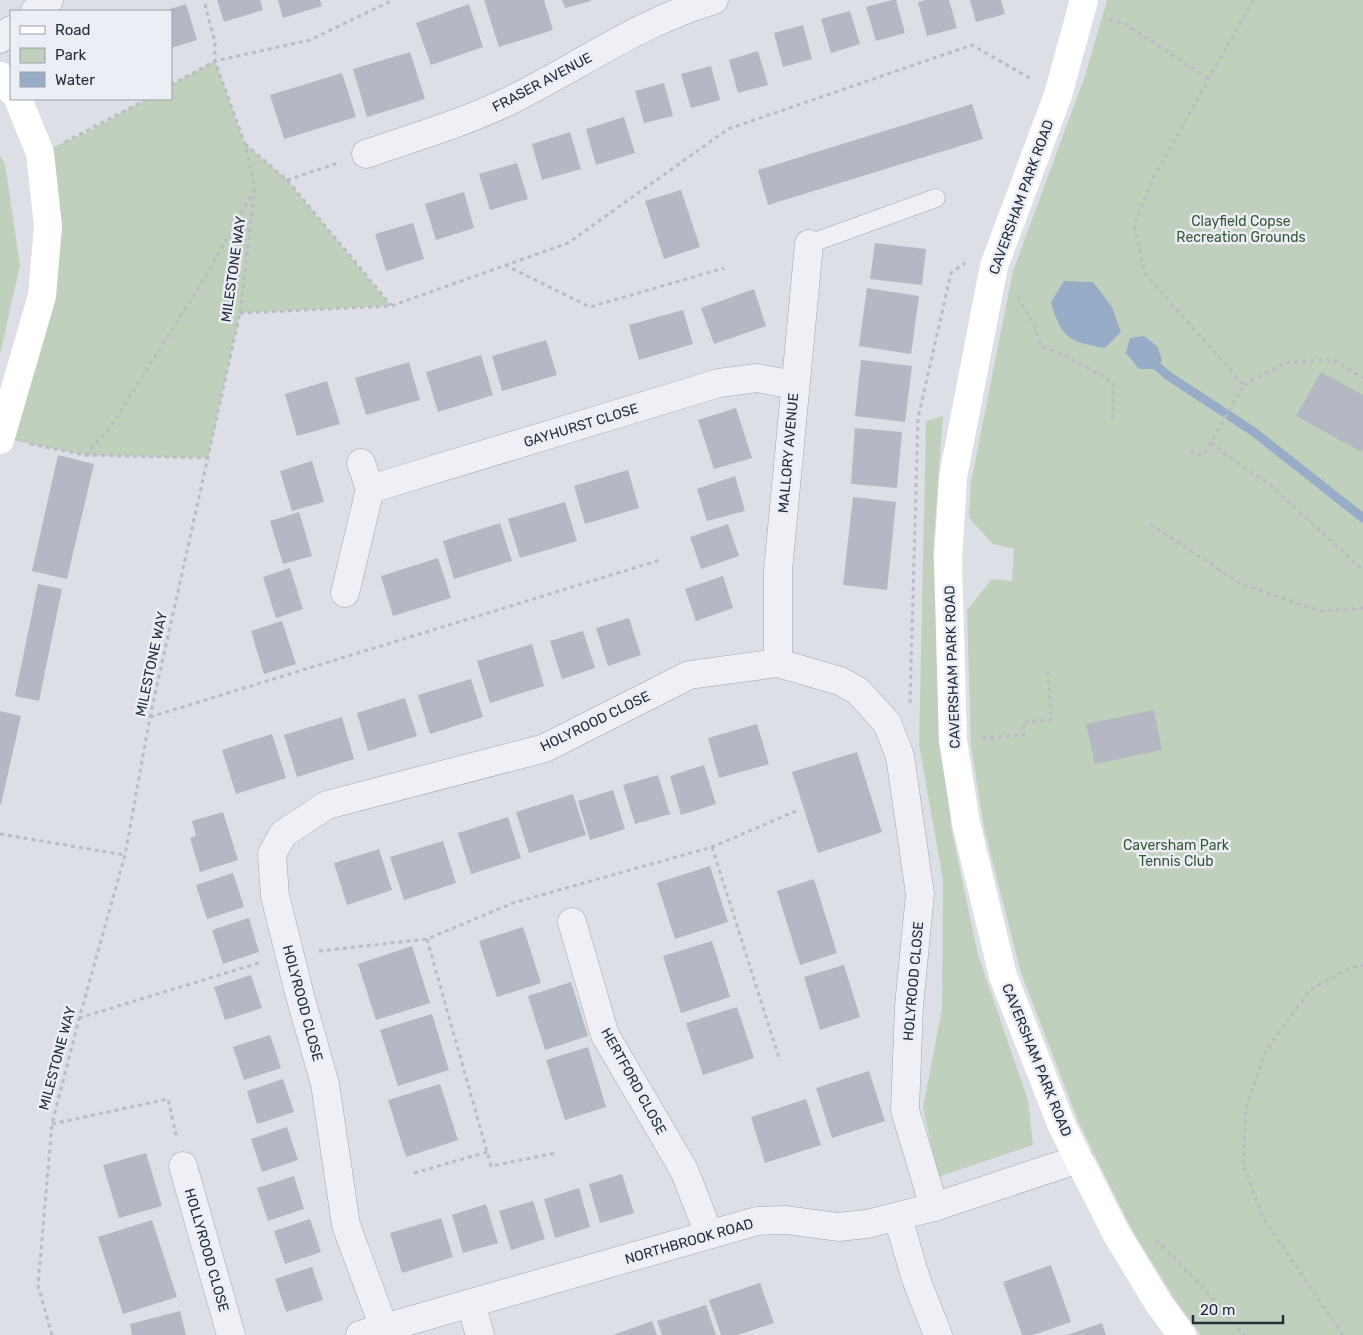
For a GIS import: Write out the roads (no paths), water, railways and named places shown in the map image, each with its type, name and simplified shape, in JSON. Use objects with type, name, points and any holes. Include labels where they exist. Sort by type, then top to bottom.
[{"type":"street","points":[[36,10],[49,0]]},
{"type":"street","name":"FRASER AVENUE","points":[[366,154],[456,123],[505,102],[637,31],[686,8],[714,0]]},
{"type":"street","name":"CAVERSHAM PARK ROAD","points":[[1082,7],[1058,95],[994,266],[953,478],[948,560],[953,741],[966,823],[1004,976],[1062,1126],[1116,1233],[1159,1304],[1182,1335]]},
{"type":"street","points":[[0,39],[10,31]]},
{"type":"street","points":[[0,76],[10,89]]},
{"type":"street","points":[[0,439],[42,296],[48,226],[40,153],[18,100]]},
{"type":"street","name":"MALLORY AVENUE","points":[[778,663],[778,570],[794,385],[809,244]]},
{"type":"street","name":"GAYHURST CLOSE","points":[[370,489],[719,383],[757,378],[794,385]]},
{"type":"street","points":[[345,593],[370,489],[361,463]]},
{"type":"street","name":"HOLYROOD CLOSE","points":[[372,1331],[346,1226],[325,1084],[275,896],[272,854],[283,834],[328,805],[545,748],[689,675],[778,663],[840,680],[858,691],[887,724],[900,756],[920,894],[909,1006],[905,1110],[934,1207]]},
{"type":"street","name":"HERTFORD CLOSE","points":[[572,922],[605,1035],[684,1170],[709,1234]]},
{"type":"street","name":"NORTHBROOK ROAD","points":[[372,1331],[757,1221],[786,1220],[838,1227],[867,1224],[898,1218],[934,1207],[1079,1159]]},
{"type":"street","name":"HOLLYROOD CLOSE","points":[[184,1166],[231,1335]]},
{"type":"street","points":[[898,1218],[916,1278],[938,1335]]},
{"type":"street","points":[[471,1304],[480,1335]]},
{"type":"lane","points":[[809,244],[936,198]]},
{"type":"water","points":[[1064,281],[1093,282],[1112,307],[1121,332],[1105,348],[1075,340],[1063,331],[1051,302]]},
{"type":"water","points":[[1144,336],[1158,347],[1162,361],[1154,369],[1139,369],[1126,353],[1130,338]]},
{"type":"waterway","points":[[1157,366],[1167,375],[1254,432],[1363,518]]},
{"type":"park label","name":"Clayfield Copse Recreation Grounds","points":[[1241,230]]},
{"type":"park label","name":"Caversham Park Tennis Club","points":[[1176,854]]}]
